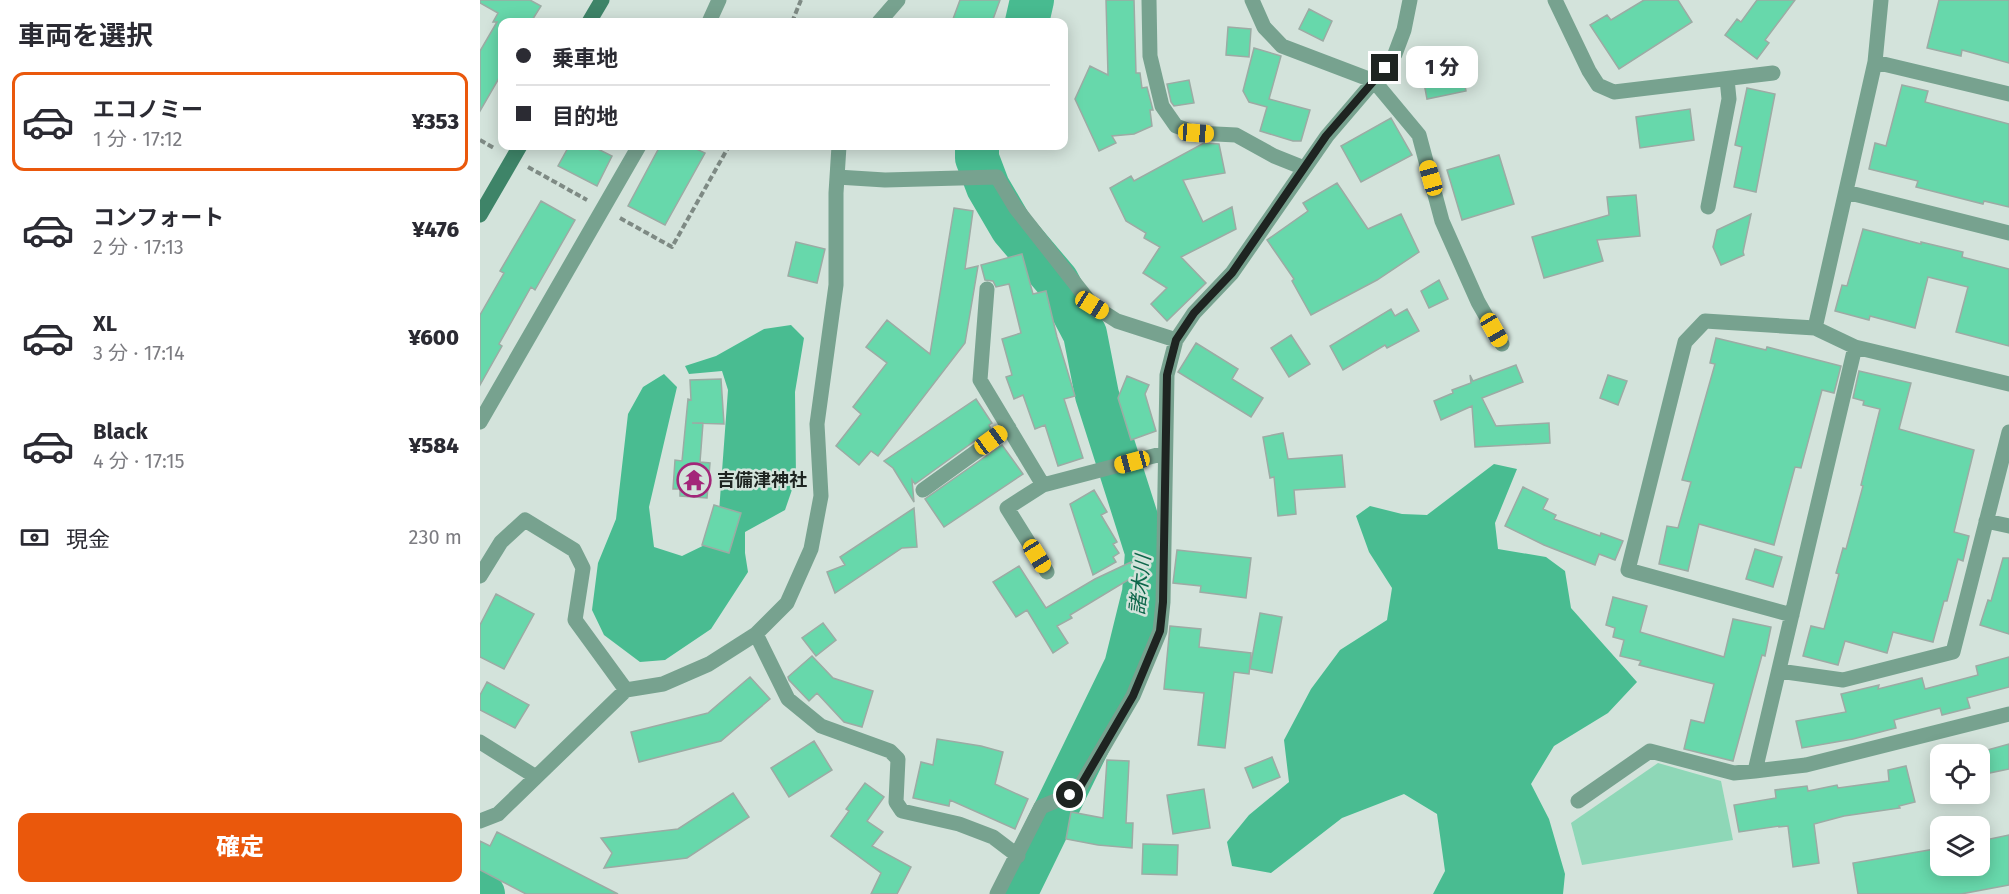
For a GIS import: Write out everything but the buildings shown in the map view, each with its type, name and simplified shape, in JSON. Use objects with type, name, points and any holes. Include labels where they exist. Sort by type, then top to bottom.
[{"type":"street","points":[[591,18],[602,0]]},
{"type":"street","points":[[711,18],[719,0]]},
{"type":"street","points":[[882,18],[898,0]]},
{"type":"street","points":[[1149,0],[1150,56],[1162,106],[1176,126],[1196,133],[1236,135],[1274,156],[1304,168]]},
{"type":"street","points":[[1252,0],[1264,27],[1282,46],[1374,81],[1419,135],[1442,221],[1478,302],[1502,344]]},
{"type":"street","points":[[996,894],[1018,856],[1041,807],[1077,792],[1133,696],[1160,631],[1163,602],[1167,375],[1176,340],[1194,313],[1232,273],[1326,136],[1395,54],[1404,30],[1410,0]]},
{"type":"street","points":[[1815,328],[1875,62],[1881,0]]},
{"type":"street","points":[[1560,2],[1589,71],[1598,85],[1614,92],[1773,73]]},
{"type":"street","points":[[1875,62],[2009,94]]},
{"type":"street","points":[[1708,207],[1729,99],[1727,79]]},
{"type":"street","points":[[480,215],[518,150]]},
{"type":"street","points":[[480,423],[637,150]]},
{"type":"street","points":[[480,820],[498,814],[626,690],[663,684],[709,664],[756,634],[787,603],[811,549],[821,496],[817,424],[836,285],[839,150]]},
{"type":"street","points":[[837,177],[885,180],[997,177],[1015,207],[1092,305],[1117,321],[1176,340]]},
{"type":"street","points":[[1846,192],[2009,232]]},
{"type":"street","points":[[987,289],[980,380],[1042,485]]},
{"type":"street","points":[[1792,615],[1628,570],[1686,342],[1705,321],[1815,328],[1855,347],[2009,384]]},
{"type":"street","points":[[1755,771],[1855,347]]},
{"type":"street","points":[[923,490],[1008,428]]},
{"type":"street","points":[[1779,671],[1843,680],[1953,652],[2009,432]]},
{"type":"street","points":[[1047,572],[1006,508],[1042,485],[1165,453]]},
{"type":"street","points":[[480,576],[501,542],[525,520],[574,550],[583,568],[575,620],[626,690]]},
{"type":"street","points":[[1986,521],[2009,526]]},
{"type":"street","points":[[756,634],[788,699],[821,726],[890,751],[898,759],[896,802],[902,811],[959,824],[993,837],[1018,856]]},
{"type":"street","points":[[1578,801],[1650,751],[1734,773],[1755,771],[1806,765],[2009,714]]},
{"type":"street","points":[[480,742],[536,777]]},
{"type":"path","points":[[794,18],[801,0]]},
{"type":"path","points":[[480,140],[494,148]]},
{"type":"path","points":[[527,166],[672,247],[727,150]]},
{"type":"green space","points":[[791,325],[804,338],[795,392],[796,478],[785,510],[745,532],[748,572],[711,629],[665,660],[640,662],[604,635],[592,610],[598,563],[616,519],[628,414],[643,387],[664,374],[677,387],[649,507],[654,547],[682,556],[717,539],[728,390],[722,371],[689,374],[685,366],[716,356],[764,329]]},
{"type":"green space","points":[[1494,464],[1517,469],[1495,523],[1498,549],[1546,557],[1565,571],[1571,608],[1637,682],[1608,713],[1554,746],[1531,784],[1549,819],[1565,874],[1563,894],[1433,894],[1445,871],[1437,814],[1404,794],[1342,818],[1271,873],[1232,866],[1227,842],[1249,815],[1289,782],[1284,740],[1311,689],[1340,650],[1387,620],[1392,588],[1369,552],[1356,516],[1370,506],[1402,514],[1427,515]]},
{"type":"green space","points":[[1658,763],[1721,781],[1733,840],[1582,865],[1571,823]]},
{"type":"waterway","name":"諸木川","points":[[1028,18],[1032,0]]},
{"type":"waterway","name":"諸木川","points":[[977,150],[977,158],[988,187],[1012,228],[1057,281],[1085,334],[1097,395],[1147,552],[1144,593],[1126,666],[1015,894]]},
{"type":"place","name":"吉備津神社","points":[[694,480]]},
{"type":"route","points":[[1070,795],[1077,792],[1133,696],[1160,631],[1163,602],[1167,375],[1176,340],[1194,313],[1232,273],[1326,136],[1385,68]]}]
